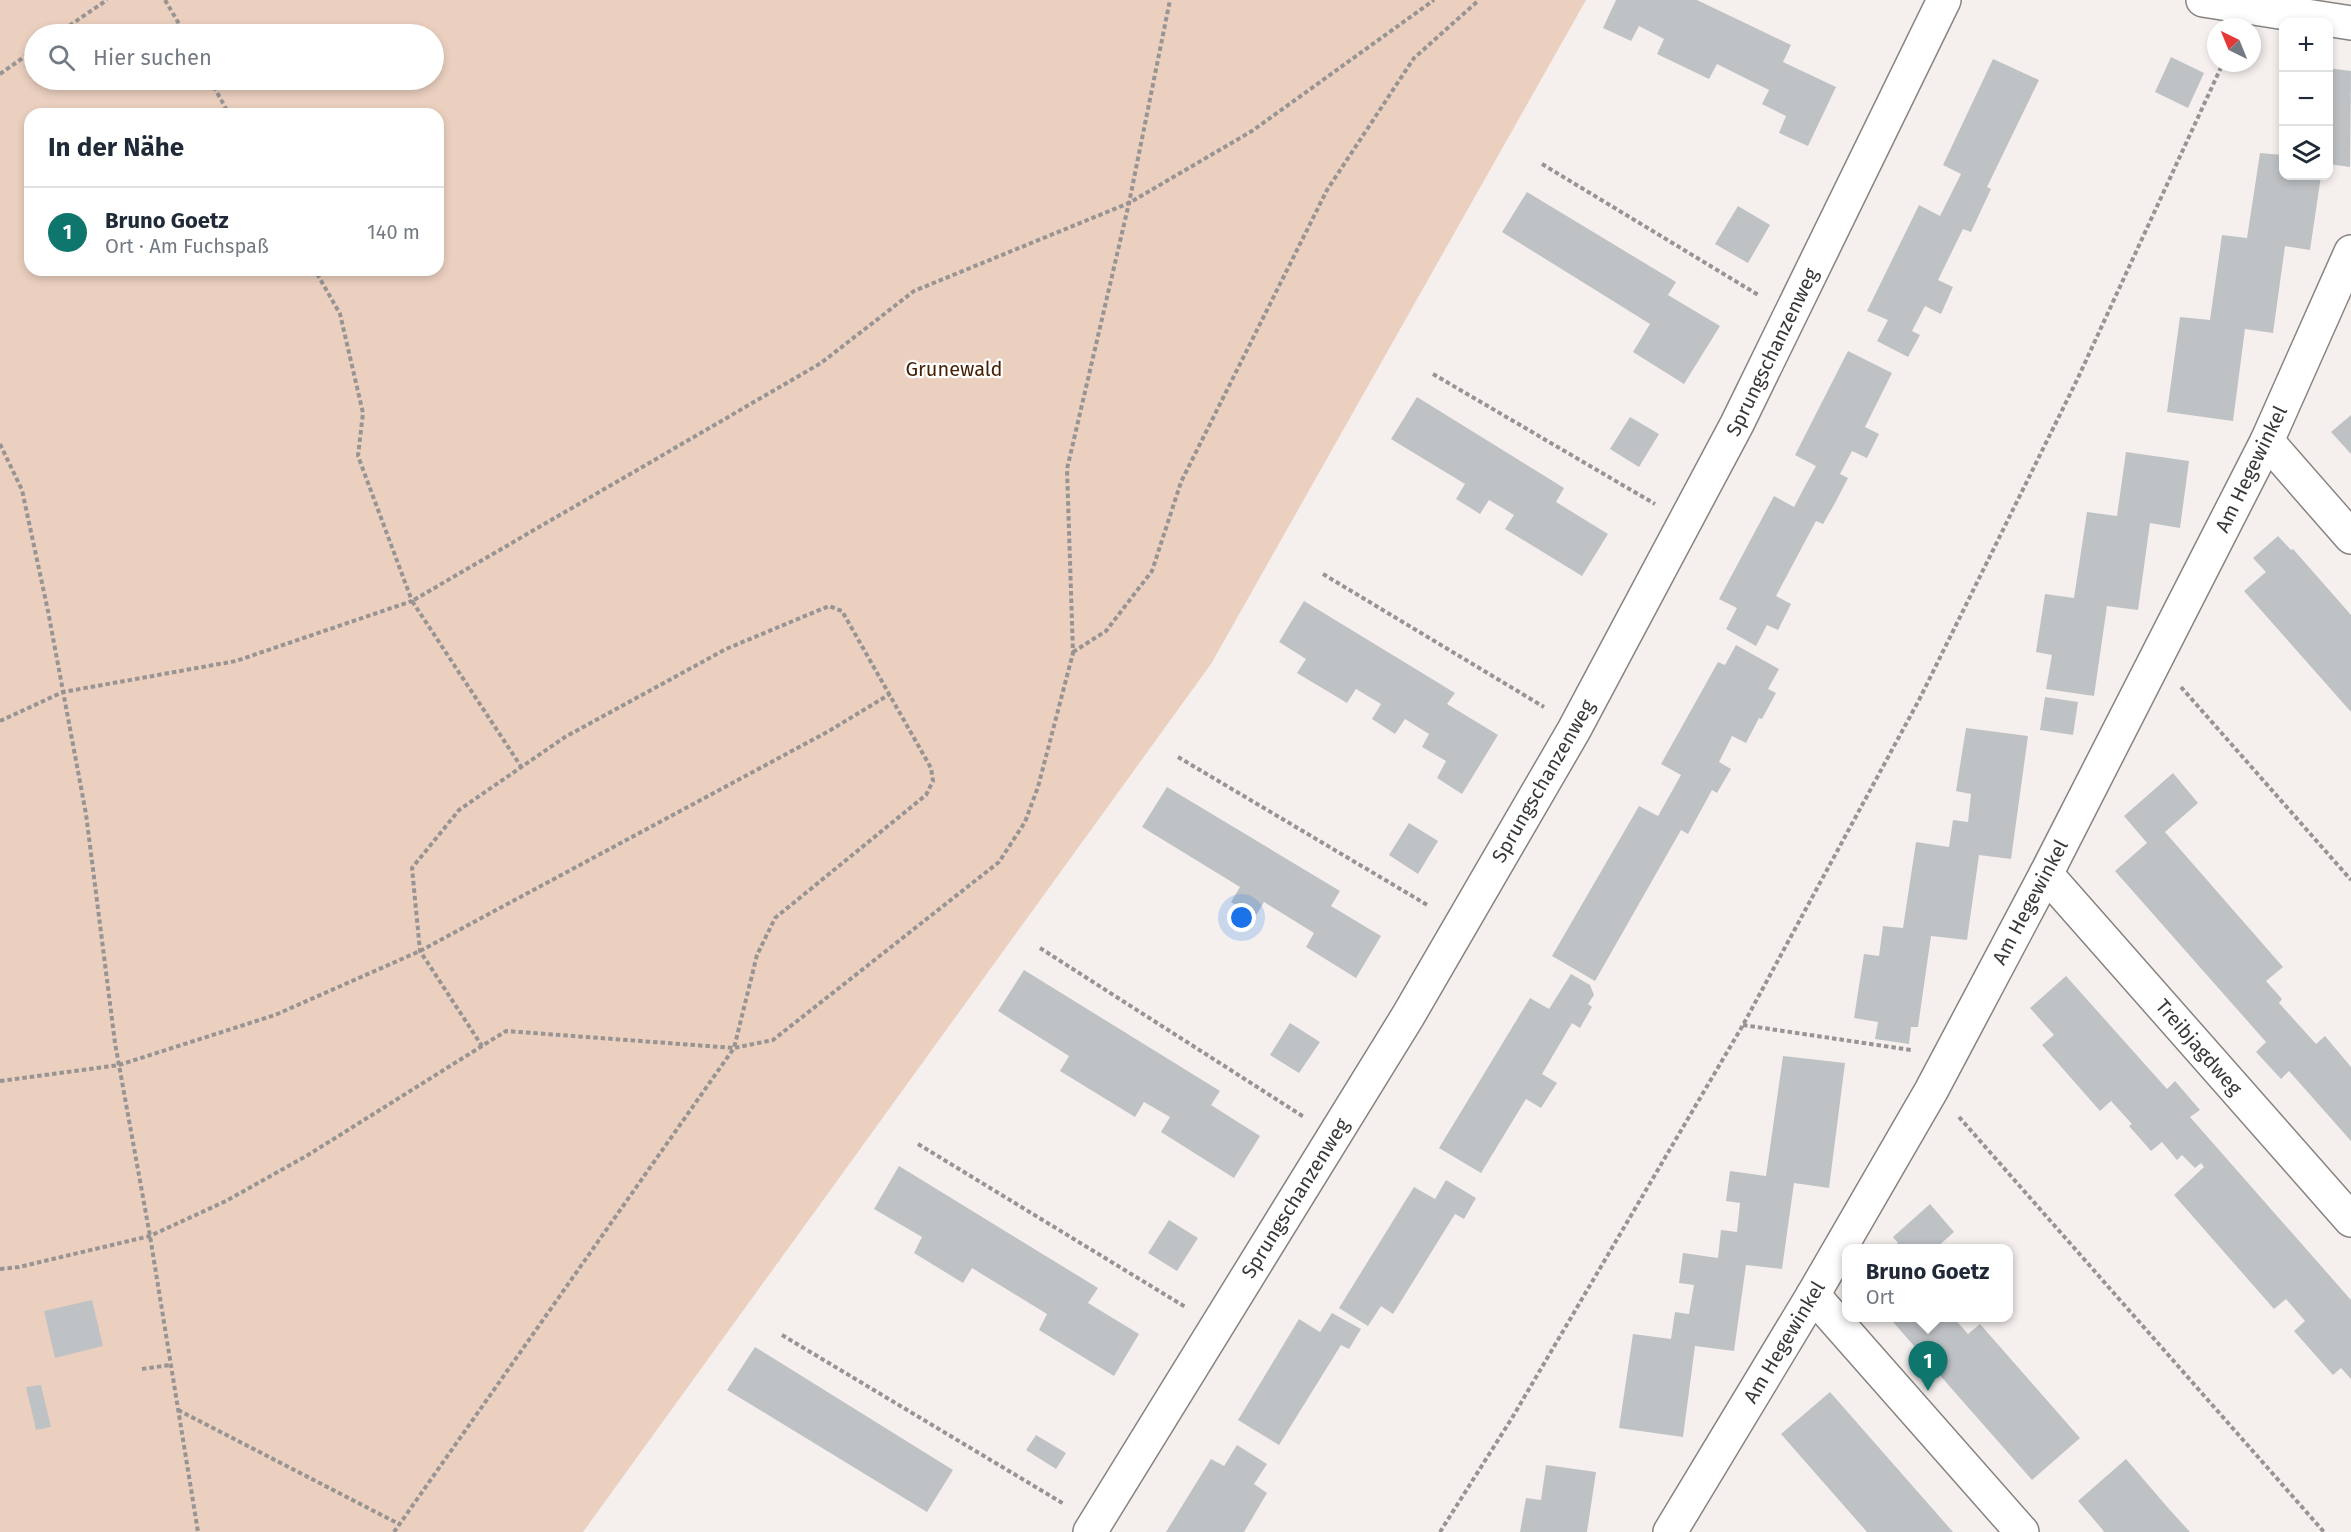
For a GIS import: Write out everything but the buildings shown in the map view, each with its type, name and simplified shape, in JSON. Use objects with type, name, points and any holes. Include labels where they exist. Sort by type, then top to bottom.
[{"type":"street","name":"Sprungschanzenweg","points":[[1081,1521],[1408,1016],[1574,730],[1737,424],[1944,0]]},
{"type":"street","points":[[2203,0],[2351,22]]},
{"type":"street","name":"Am Hegewinkel","points":[[1842,1244],[1930,1091],[2046,874],[2266,441],[2351,252]]},
{"type":"street","points":[[2266,441],[2351,537]]},
{"type":"street","name":"Treibjagdweg","points":[[2046,874],[2351,1220]]},
{"type":"street","name":"Am Hegewinkel","points":[[1670,1532],[1842,1244]]},
{"type":"street","points":[[1813,1295],[2022,1532]]},
{"type":"path","points":[[72,24],[107,0]]},
{"type":"path","points":[[165,0],[179,24]]},
{"type":"path","points":[[0,1269],[19,1267],[150,1236],[226,1201],[308,1155],[506,1031],[734,1048],[773,1040],[999,862],[1025,822],[1038,787],[1073,653],[1067,469],[1129,203],[1170,0]]},
{"type":"path","points":[[0,721],[63,692],[236,661],[412,601],[821,363],[914,291],[1129,203],[1252,131],[1434,0]]},
{"type":"path","points":[[1073,653],[1106,631],[1152,571],[1181,482],[1327,190],[1414,58],[1479,0]]},
{"type":"path","points":[[0,74],[24,57]]},
{"type":"path","points":[[1440,1532],[1512,1418],[1743,1025],[1919,700],[2076,380],[2219,72]]},
{"type":"path","points":[[216,90],[226,108]]},
{"type":"path","points":[[1542,164],[1761,297]]},
{"type":"path","points":[[318,276],[340,314],[363,413],[358,456],[412,601],[522,768]]},
{"type":"path","points":[[1434,374],[1663,509]]},
{"type":"path","points":[[0,444],[22,490],[86,814],[118,1065],[150,1236],[198,1532]]},
{"type":"path","points":[[1323,574],[1552,712]]},
{"type":"path","points":[[394,1532],[734,1048],[757,955],[775,918],[926,795],[933,781],[931,768],[842,610],[829,606],[726,649],[565,737],[459,810],[412,868],[420,951],[482,1046]]},
{"type":"path","points":[[2181,686],[2351,879]]},
{"type":"path","points":[[0,1081],[118,1065],[275,1015],[420,951],[829,730],[890,694]]},
{"type":"path","points":[[1178,756],[1438,911]]},
{"type":"path","points":[[1040,948],[1313,1122]]},
{"type":"path","points":[[1743,1025],[1915,1050]]},
{"type":"path","points":[[1956,1114],[2324,1532]]},
{"type":"path","points":[[918,1144],[1195,1313]]},
{"type":"path","points":[[782,1335],[1081,1521]]},
{"type":"path","points":[[142,1369],[170,1365]]},
{"type":"path","points":[[178,1409],[399,1524]]},
{"type":"green space","name":"Grunewald","points":[[0,0],[1586,0],[1211,664],[583,1532],[0,1532]]},
{"type":"place","name":"Bruno Goetz","points":[[1928,1391]]}]
